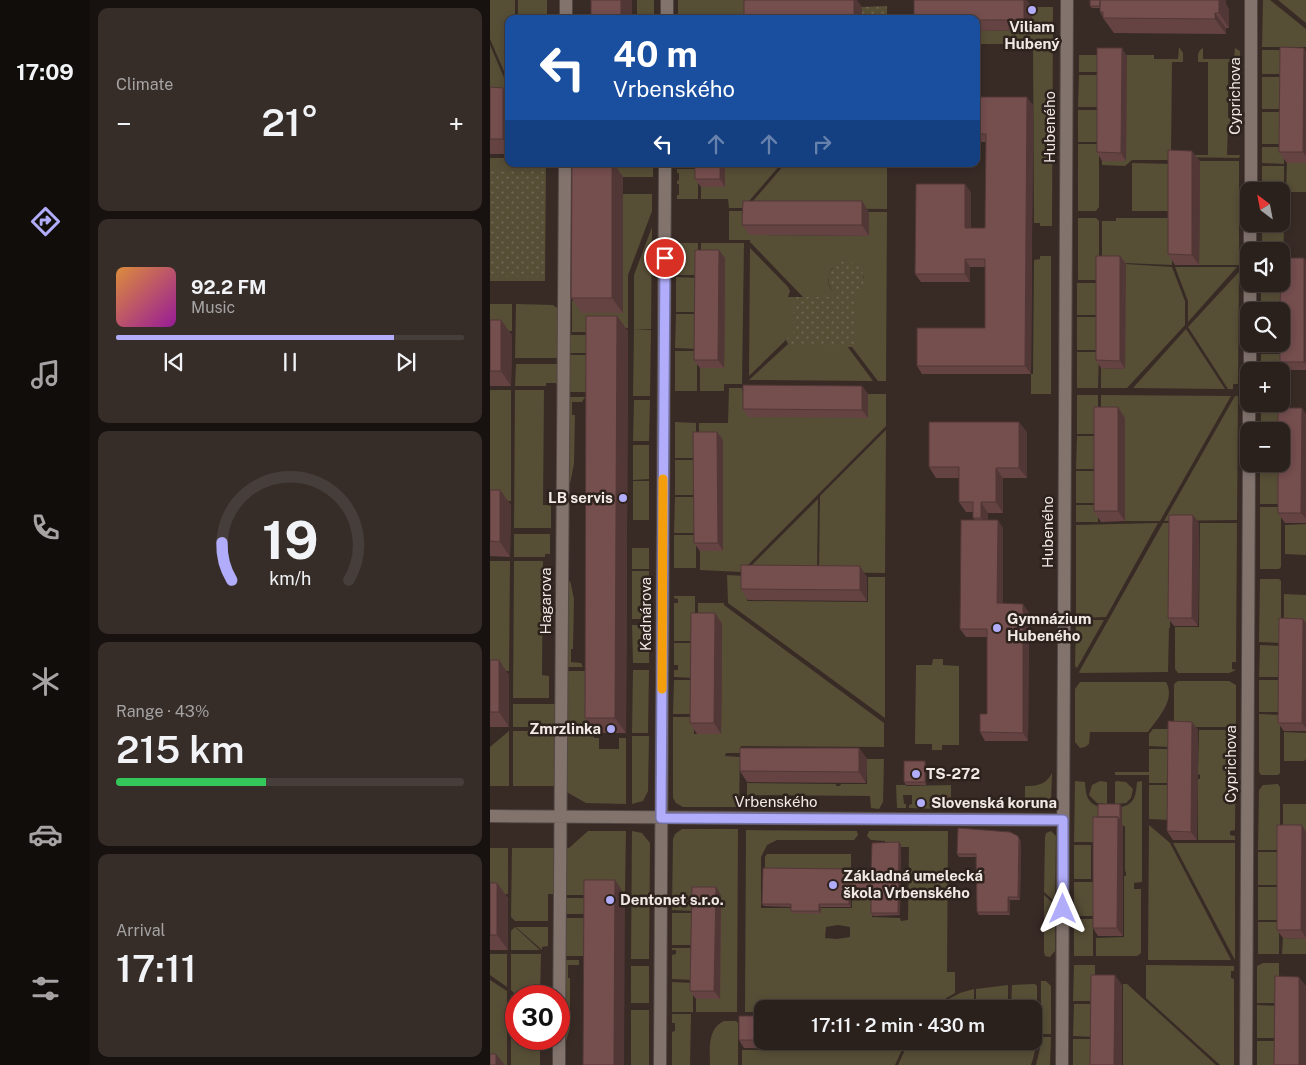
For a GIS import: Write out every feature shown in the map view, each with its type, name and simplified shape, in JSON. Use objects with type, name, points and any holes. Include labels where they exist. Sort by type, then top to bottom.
[{"type":"street","points":[[566,0],[566,15]]},
{"type":"street","points":[[666,15],[667,0]]},
{"type":"street","name":"Hubeného","points":[[1062,1065],[1067,0]]},
{"type":"street","name":"Cyprichova","points":[[1251,182],[1252,0]]},
{"type":"street","name":"Hagarova","points":[[559,985],[565,167]]},
{"type":"street","name":"Kadnárova","points":[[660,1065],[666,167]]},
{"type":"street","name":"Cyprichova","points":[[1246,1065],[1249,472]]},
{"type":"street","name":"Vrbenského","points":[[490,816],[1063,820]]},
{"type":"street","name":"Hagarova","points":[[558,1065],[559,1050]]},
{"type":"shaded area","points":[[490,0],[515,0],[515,15],[505,15],[505,74],[490,39]]},
{"type":"shaded area","points":[[518,0],[547,0],[547,15],[518,15]]},
{"type":"shaded area","points":[[637,0],[654,0],[654,15],[637,15]]},
{"type":"shaded area","points":[[678,0],[768,0],[755,15],[678,15]]},
{"type":"shaded area","points":[[1263,0],[1270,0],[1306,29],[1306,47],[1262,47]]},
{"type":"shaded area","points":[[1278,0],[1306,0],[1306,23]]},
{"type":"shaded area","points":[[887,6],[887,15],[862,15],[862,7]]},
{"type":"shaded area","points":[[1032,7],[1053,7],[1052,226],[1040,226],[1040,223],[1034,223],[1033,44],[980,44],[980,31],[1032,30]]},
{"type":"shaded area","points":[[490,45],[505,80],[505,98],[490,98]]},
{"type":"shaded area","points":[[1179,47],[1183,53],[1183,62],[1172,62],[1171,155],[1208,155],[1208,62],[1198,62],[1198,54],[1203,48],[1203,59],[1234,59],[1235,48],[1240,51],[1240,62],[1228,62],[1228,118],[1239,118],[1240,123],[1228,124],[1227,155],[1240,155],[1239,158],[1175,157],[1171,160],[1132,160],[1125,166],[1102,165],[1102,161],[1126,161],[1103,55],[1154,55],[1154,59],[1178,59]]},
{"type":"shaded area","points":[[1262,50],[1287,50],[1284,74],[1262,74]]},
{"type":"shaded area","points":[[1079,55],[1100,55],[1099,72],[1079,72]]},
{"type":"shaded area","points":[[1079,75],[1099,75],[1099,107],[1078,107]]},
{"type":"shaded area","points":[[1262,77],[1284,77],[1284,109],[1262,109]]},
{"type":"shaded area","points":[[1078,110],[1099,110],[1099,142],[1078,142]]},
{"type":"shaded area","points":[[1262,112],[1284,112],[1284,144],[1262,144]]},
{"type":"shaded area","points":[[1078,144],[1099,144],[1099,207],[1096,211],[1078,211]]},
{"type":"shaded area","points":[[1262,147],[1284,147],[1284,164],[1262,163]]},
{"type":"shaded area","points":[[490,158],[505,158],[505,167],[546,167],[545,281],[490,281],[490,277],[544,277],[544,172],[490,171]]},
{"type":"shaded area","points":[[1200,161],[1239,161],[1239,265],[1199,265]]},
{"type":"shaded area","points":[[1132,163],[1173,164],[1172,211],[1132,211]]},
{"type":"shaded area","points":[[1287,163],[1306,163],[1306,192],[1290,192],[1290,182],[1286,182]]},
{"type":"shaded area","points":[[1262,166],[1284,166],[1284,182],[1262,182]]},
{"type":"shaded area","points":[[575,167],[653,167],[653,177],[582,177]]},
{"type":"shaded area","points":[[722,167],[778,167],[743,208],[729,208],[728,199],[701,199],[701,187]]},
{"type":"shaded area","points":[[782,167],[887,167],[887,209],[747,208]]},
{"type":"shaded area","points":[[677,169],[698,169],[698,199],[677,199],[677,195],[679,195],[679,184],[677,184],[677,181],[679,180],[679,173],[677,173]]},
{"type":"shaded area","points":[[490,171],[544,171],[544,277],[490,277]]},
{"type":"shaded area","points":[[623,194],[652,194],[652,211],[628,275],[628,328],[595,329],[594,332],[572,332],[572,301],[582,301]]},
{"type":"shaded area","points":[[729,211],[750,211],[750,235],[869,236],[869,212],[887,212],[886,381],[878,381],[852,347],[854,346],[854,296],[864,277],[858,267],[832,268],[828,280],[830,288],[839,297],[803,297],[750,240],[729,240]]},
{"type":"shaded area","points":[[1078,218],[1096,218],[1099,221],[1099,280],[1078,280]]},
{"type":"shaded area","points":[[1116,218],[1172,218],[1172,265],[1102,262],[1102,221],[1116,221]]},
{"type":"shaded area","points":[[652,227],[651,329],[634,330],[634,275]]},
{"type":"shaded area","points":[[1262,232],[1284,232],[1284,242],[1262,242]]},
{"type":"shaded area","points":[[676,243],[698,243],[698,275],[676,275]]},
{"type":"shaded area","points":[[701,243],[744,243],[742,384],[724,384],[724,391],[700,391],[700,368],[724,368],[725,258],[701,258]]},
{"type":"shaded area","points":[[750,248],[788,287],[790,291],[788,297],[793,297],[793,338],[785,338],[786,340],[749,376]]},
{"type":"shaded area","points":[[1040,256],[1051,256],[1051,394],[1031,394],[1031,374],[1033,374],[1034,260],[1040,259]]},
{"type":"shaded area","points":[[842,262],[856,265],[863,274],[864,280],[863,285],[854,297],[854,347],[789,346],[785,338],[793,338],[793,297],[838,297],[831,288],[828,278],[832,269]]},
{"type":"shaded area","points":[[1125,264],[1172,267],[1185,301],[1185,325],[1127,388],[1101,388],[1101,368],[1125,369]]},
{"type":"shaded area","points":[[1175,267],[1237,267],[1188,322],[1188,301]]},
{"type":"shaded area","points":[[1239,272],[1238,384],[1233,384],[1233,389],[1228,389],[1188,327]]},
{"type":"shaded area","points":[[676,277],[698,278],[698,312],[676,312]]},
{"type":"shaded area","points":[[1077,283],[1099,283],[1098,315],[1077,315]]},
{"type":"shaded area","points":[[1261,292],[1282,292],[1282,302],[1261,302]]},
{"type":"shaded area","points":[[490,304],[512,304],[512,331],[490,331]]},
{"type":"shaded area","points":[[516,304],[553,305],[560,310],[559,358],[515,358]]},
{"type":"shaded area","points":[[676,314],[698,314],[697,349],[675,348]]},
{"type":"shaded area","points":[[1077,317],[1098,317],[1098,350],[1077,350]]},
{"type":"shaded area","points":[[1186,329],[1225,389],[1133,388]]},
{"type":"shaded area","points":[[634,330],[651,330],[650,396],[633,396]]},
{"type":"shaded area","points":[[569,335],[594,335],[594,353],[569,353]]},
{"type":"shaded area","points":[[788,344],[789,346],[847,346],[873,381],[749,380]]},
{"type":"shaded area","points":[[675,351],[697,351],[697,391],[675,391]]},
{"type":"shaded area","points":[[1077,352],[1099,352],[1098,388],[1077,388]]},
{"type":"shaded area","points":[[1261,354],[1283,354],[1283,362],[1261,362]]},
{"type":"shaded area","points":[[569,355],[594,355],[594,392],[569,392]]},
{"type":"shaded area","points":[[516,364],[559,364],[559,387],[557,387],[556,383],[546,383],[546,386],[515,386]]},
{"type":"shaded area","points":[[729,388],[742,388],[743,393],[867,418],[868,394],[886,394],[886,426],[741,572],[700,570],[700,551],[723,551],[723,441],[699,440],[699,423],[728,423]]},
{"type":"shaded area","points":[[490,390],[511,390],[511,501],[490,501]]},
{"type":"shaded area","points":[[515,390],[544,390],[543,505],[551,505],[551,528],[514,528]]},
{"type":"shaded area","points":[[1077,395],[1098,395],[1098,434],[1077,434]]},
{"type":"shaded area","points":[[1101,395],[1231,396],[1160,521],[1125,521],[1125,418],[1101,418]]},
{"type":"shaded area","points":[[1235,396],[1238,396],[1237,520],[1164,521]]},
{"type":"shaded area","points":[[568,397],[585,397],[582,402],[572,402],[572,415],[575,415],[574,464],[570,484],[567,475]]},
{"type":"shaded area","points":[[634,400],[650,400],[649,441],[633,441]]},
{"type":"shaded area","points":[[1261,412],[1282,412],[1281,422],[1261,422]]},
{"type":"shaded area","points":[[675,422],[696,423],[696,458],[675,458]]},
{"type":"shaded area","points":[[886,430],[885,573],[819,572],[820,496]]},
{"type":"shaded area","points":[[1077,436],[1098,436],[1098,469],[1076,469]]},
{"type":"shaded area","points":[[633,445],[649,445],[649,479],[633,480]]},
{"type":"shaded area","points":[[675,460],[696,460],[696,495],[675,495]]},
{"type":"shaded area","points":[[1076,471],[1098,471],[1098,503],[1076,503]]},
{"type":"shaded area","points":[[1260,473],[1282,473],[1282,504],[1260,504]]},
{"type":"shaded area","points":[[633,481],[649,481],[649,520],[633,520]]},
{"type":"shaded area","points":[[675,497],[696,497],[696,533],[674,533]]},
{"type":"shaded area","points":[[818,499],[817,572],[745,572]]},
{"type":"shaded area","points":[[1076,505],[1098,505],[1098,522],[1076,522]]},
{"type":"shaded area","points":[[1260,507],[1281,507],[1281,567],[1279,569],[1260,569]]},
{"type":"shaded area","points":[[1158,523],[1106,617],[1076,618],[1076,525]]},
{"type":"shaded area","points":[[1163,523],[1171,523],[1168,672],[1080,673],[1079,672]]},
{"type":"shaded area","points":[[1200,523],[1237,523],[1236,662],[1232,662],[1232,669],[1236,670],[1229,673],[1178,673],[1175,669],[1175,627],[1199,627]]},
{"type":"shaded area","points":[[1306,524],[1306,555],[1285,554],[1285,525]]},
{"type":"shaded area","points":[[514,534],[550,534],[550,554],[545,554],[545,557],[514,557]]},
{"type":"shaded area","points":[[674,535],[696,535],[696,568],[674,568]]},
{"type":"shaded area","points":[[632,548],[649,548],[649,569],[632,569]]},
{"type":"shaded area","points":[[490,561],[510,561],[509,671],[490,671]]},
{"type":"shaded area","points":[[514,561],[543,561],[542,675],[549,676],[549,698],[513,698]]},
{"type":"shaded area","points":[[632,571],[649,571],[649,619],[632,619]]},
{"type":"shaded area","points":[[727,575],[747,576],[747,601],[868,602],[868,577],[885,577],[885,718],[728,603]]},
{"type":"shaded area","points":[[1260,579],[1279,579],[1281,581],[1281,643],[1259,642]]},
{"type":"shaded area","points":[[570,580],[574,599],[571,662],[581,663],[583,667],[566,667],[567,588]]},
{"type":"shaded area","points":[[1284,594],[1306,595],[1306,625],[1284,625]]},
{"type":"shaded area","points":[[674,596],[695,596],[695,641],[674,641],[674,603],[678,603],[678,599],[674,598]]},
{"type":"shaded area","points":[[698,603],[724,603],[724,605],[884,723],[884,747],[741,746],[740,753],[726,753],[725,756],[740,757],[739,807],[683,807],[676,803],[673,798],[673,717],[694,717],[694,734],[721,734],[722,624],[698,624]]},
{"type":"shaded area","points":[[1076,620],[1104,620],[1077,668],[1075,666]]},
{"type":"shaded area","points":[[632,625],[649,625],[649,663],[633,663]]},
{"type":"shaded area","points":[[674,643],[695,643],[695,678],[674,677],[674,670],[678,670],[678,665],[674,665]]},
{"type":"shaded area","points":[[1260,645],[1281,646],[1281,677],[1259,677]]},
{"type":"shaded area","points":[[933,659],[943,659],[943,665],[959,666],[959,745],[942,745],[942,750],[932,750],[932,744],[915,744],[916,665],[932,665]]},
{"type":"shaded area","points":[[633,670],[649,670],[648,733],[632,733]]},
{"type":"shaded area","points":[[566,671],[592,671],[591,728],[565,728]]},
{"type":"shaded area","points":[[674,680],[694,680],[694,714],[673,714]]},
{"type":"shaded area","points":[[1259,680],[1281,680],[1280,712],[1259,712]]},
{"type":"shaded area","points":[[1178,681],[1229,681],[1236,685],[1236,727],[1174,727],[1174,685]]},
{"type":"shaded area","points":[[1080,682],[1166,682],[1169,695],[1161,715],[1148,732],[1090,732],[1089,744],[1080,748],[1075,742],[1075,689]]},
{"type":"shaded area","points":[[513,704],[557,704],[557,725],[513,727]]},
{"type":"shaded area","points":[[1259,714],[1280,715],[1280,773],[1278,775],[1261,775],[1259,772]]},
{"type":"shaded area","points":[[1153,729],[1170,729],[1169,747],[1149,746],[1149,734]]},
{"type":"shaded area","points":[[1199,730],[1236,730],[1235,830],[1230,831],[1230,835],[1235,836],[1235,840],[1198,840]]},
{"type":"shaded area","points":[[509,731],[509,786],[490,786],[490,747]]},
{"type":"shaded area","points":[[513,731],[556,731],[556,786],[513,786]]},
{"type":"shaded area","points":[[1284,732],[1306,733],[1306,759],[1304,761],[1284,761]]},
{"type":"shaded area","points":[[565,733],[594,733],[594,738],[599,738],[599,749],[619,749],[619,738],[626,738],[626,804],[586,803],[565,791]]},
{"type":"shaded area","points":[[632,736],[649,736],[648,791],[643,801],[632,804]]},
{"type":"shaded area","points":[[1149,749],[1169,749],[1169,783],[1149,783],[1149,775],[1115,775],[1115,772],[1149,772]]},
{"type":"shaded area","points":[[867,759],[884,759],[883,802],[879,809],[871,808],[870,796],[747,795],[747,783],[836,784],[836,786],[841,784],[867,784]]},
{"type":"shaded area","points":[[1052,773],[1051,802],[1041,809],[1025,809],[1025,786],[1041,784]]},
{"type":"shaded area","points":[[1075,781],[1085,782],[1086,794],[1089,800],[1100,807],[1094,842],[1074,842]]},
{"type":"shaded area","points":[[1100,781],[1107,782],[1107,804],[1097,803],[1089,795],[1092,785]]},
{"type":"shaded area","points":[[1142,781],[1142,882],[1134,883],[1134,889],[1141,889],[1141,953],[1137,956],[1096,956],[1096,938],[1124,937],[1124,876],[1126,876],[1126,872],[1125,826],[1122,826],[1122,807],[1130,804],[1135,794],[1137,782]]},
{"type":"shaded area","points":[[1115,782],[1126,782],[1133,789],[1131,798],[1126,803],[1115,804]]},
{"type":"shaded area","points":[[1278,784],[1280,787],[1280,850],[1258,850],[1259,790],[1263,785]]},
{"type":"shaded area","points":[[896,785],[951,785],[951,809],[950,799],[939,799],[939,809],[909,808],[909,805],[912,804],[912,795],[903,795],[906,808],[897,808]]},
{"type":"shaded area","points":[[1149,785],[1169,785],[1169,820],[1149,819]]},
{"type":"shaded area","points":[[1283,804],[1306,804],[1306,834],[1283,833]]},
{"type":"shaded area","points":[[1149,825],[1170,843],[1231,960],[1148,960]]},
{"type":"shaded area","points":[[682,829],[738,829],[737,1012],[696,1012],[696,999],[720,999],[694,911],[672,910],[673,839],[675,834]]},
{"type":"shaded area","points":[[746,830],[857,831],[858,835],[854,840],[777,840],[767,845],[761,857],[761,908],[852,908],[852,895],[872,895],[872,917],[900,918],[901,921],[908,920],[909,847],[901,847],[901,844],[885,844],[885,841],[871,840],[867,836],[869,831],[948,831],[947,972],[955,972],[955,993],[943,1000],[754,1000],[754,1012],[745,1012]],"holes":[[[838,925],[850,927],[850,937],[825,938],[826,927]]]},
{"type":"shaded area","points":[[588,831],[626,831],[625,892],[592,892],[591,895],[564,895],[564,848],[569,848]]},
{"type":"shaded area","points":[[632,831],[642,833],[650,843],[649,959],[631,959]]},
{"type":"shaded area","points":[[1051,831],[1056,836],[1055,902],[1044,892],[1045,837],[1046,833]]},
{"type":"shaded area","points":[[1173,843],[1235,843],[1235,960]]},
{"type":"shaded area","points":[[1074,845],[1091,845],[1091,879],[1074,879]]},
{"type":"shaded area","points":[[490,848],[508,848],[508,894],[490,894]]},
{"type":"shaded area","points":[[512,848],[556,848],[556,894],[548,894],[548,921],[515,921],[511,917]]},
{"type":"shaded area","points":[[1258,852],[1280,852],[1279,885],[1258,885]]},
{"type":"shaded area","points":[[767,854],[851,854],[851,871],[765,870],[765,857]]},
{"type":"shaded area","points":[[1074,882],[1094,882],[1093,916],[1074,916]]},
{"type":"shaded area","points":[[1258,887],[1280,887],[1279,920],[1258,920]]},
{"type":"shaded area","points":[[1044,895],[1055,905],[1055,951],[1050,957],[1045,956],[1044,952]]},
{"type":"shaded area","points":[[564,898],[591,898],[591,914],[564,914]]},
{"type":"shaded area","points":[[672,913],[694,913],[694,945],[672,945]]},
{"type":"shaded area","points":[[564,918],[591,918],[590,956],[564,956]]},
{"type":"shaded area","points":[[1074,919],[1093,919],[1093,956],[1074,956]]},
{"type":"shaded area","points":[[1258,922],[1279,922],[1279,954],[1258,954]]},
{"type":"shaded area","points":[[515,927],[540,950],[511,950],[511,931]]},
{"type":"shaded area","points":[[516,927],[548,927],[548,946],[542,947],[542,950]]},
{"type":"shaded area","points":[[1283,938],[1306,939],[1306,954],[1282,954]]},
{"type":"shaded area","points":[[672,948],[693,948],[693,980],[672,979],[672,955],[676,954],[676,950],[672,950]]},
{"type":"shaded area","points":[[490,954],[507,954],[507,985],[505,986],[490,975]]},
{"type":"shaded area","points":[[511,954],[541,954],[540,985],[511,985]]},
{"type":"shaded area","points":[[564,960],[579,960],[579,965],[568,965],[570,985],[564,985]]},
{"type":"shaded area","points":[[1263,963],[1279,963],[1279,1003],[1257,1003],[1257,966]]},
{"type":"shaded area","points":[[1074,965],[1095,965],[1095,1001],[1073,1001]]},
{"type":"shaded area","points":[[1146,965],[1234,966],[1234,971],[1231,971],[1231,978],[1234,979],[1234,1065],[1220,1065],[1146,998]]},
{"type":"shaded area","points":[[631,966],[649,966],[649,1003],[631,1003]]},
{"type":"shaded area","points":[[490,980],[505,990],[505,1050],[507,1050],[507,1065],[490,1065]]},
{"type":"shaded area","points":[[1041,981],[1046,981],[1051,986],[1051,1034],[1042,1034]]},
{"type":"shaded area","points":[[672,982],[693,983],[693,1012],[672,1012]]},
{"type":"shaded area","points":[[1035,984],[1037,986],[1037,1000],[1011,1000],[1012,985]]},
{"type":"shaded area","points":[[1123,984],[1127,984],[1216,1065],[1123,1065]]},
{"type":"shaded area","points":[[1008,985],[1008,1000],[976,1000],[976,989]]},
{"type":"shaded area","points":[[974,989],[974,1000],[947,1000],[960,993]]},
{"type":"shaded area","points":[[1074,1004],[1095,1004],[1094,1037],[1073,1036]]},
{"type":"shaded area","points":[[1257,1005],[1279,1006],[1279,1038],[1257,1038]]},
{"type":"shaded area","points":[[631,1010],[649,1010],[649,1065],[631,1065]]},
{"type":"shaded area","points":[[672,1014],[691,1014],[690,1065],[672,1065],[672,1032],[675,1031],[675,1023],[672,1023]]},
{"type":"shaded area","points":[[724,1021],[736,1021],[738,1023],[738,1065],[710,1065],[712,1034]]},
{"type":"shaded area","points":[[1042,1037],[1051,1037],[1050,1065],[1036,1065],[1040,1050],[1042,1050]]},
{"type":"shaded area","points":[[1073,1039],[1094,1039],[1094,1065],[1073,1065]]},
{"type":"shaded area","points":[[1257,1041],[1279,1041],[1279,1065],[1257,1065]]},
{"type":"shaded area","points":[[511,1050],[540,1050],[540,1065],[511,1065]]},
{"type":"shaded area","points":[[742,1050],[902,1050],[895,1065],[742,1065]]},
{"type":"shaded area","points":[[905,1050],[1035,1050],[1031,1065],[898,1065]]},
{"type":"building","points":[[591,0],[621,0],[621,15],[591,15]]},
{"type":"building","points":[[744,0],[854,0],[854,15],[744,15]]},
{"type":"building","points":[[914,0],[1024,0],[1024,20],[980,20],[980,15],[914,15]]},
{"type":"building","points":[[1090,0],[1100,0],[1100,6],[1090,6]]},
{"type":"building","points":[[1100,0],[1219,0],[1219,13],[1215,13],[1215,19],[1103,18],[1103,12],[1100,12]]},
{"type":"building","points":[[1280,47],[1304,48],[1303,152],[1279,152]]},
{"type":"building","points":[[1097,48],[1122,48],[1121,153],[1097,152]]},
{"type":"building","points":[[490,87],[503,88],[503,139],[490,139]]},
{"type":"building","points":[[980,97],[1027,97],[1025,366],[917,366],[917,328],[985,328],[985,259],[965,259],[965,274],[915,274],[916,184],[965,184],[965,228],[985,228],[986,134],[980,134]]},
{"type":"building","points":[[1168,150],[1192,151],[1192,255],[1168,254]]},
{"type":"building","points":[[572,167],[612,167],[612,298],[571,298]]},
{"type":"building","points":[[695,167],[720,167],[720,179],[695,179]]},
{"type":"building","points":[[743,201],[862,201],[862,225],[742,225]]},
{"type":"building","points":[[695,250],[719,250],[718,360],[694,360]]},
{"type":"building","points":[[1096,256],[1120,256],[1120,361],[1096,360]]},
{"type":"building","points":[[1290,258],[1304,258],[1304,362],[1280,362],[1280,352],[1290,352],[1290,302],[1280,302],[1280,292],[1290,292]]},
{"type":"building","points":[[586,316],[617,316],[615,718],[585,718]]},
{"type":"building","points":[[490,320],[501,320],[501,371],[490,371]]},
{"type":"building","points":[[743,385],[862,386],[862,410],[743,409]]},
{"type":"building","points":[[1094,407],[1118,407],[1118,511],[1094,511]]},
{"type":"building","points":[[1290,408],[1302,408],[1301,513],[1278,513],[1278,472],[1290,472],[1290,422],[1278,422],[1278,412],[1290,412]]},
{"type":"building","points":[[929,422],[1019,422],[1019,468],[996,468],[996,502],[981,502],[981,518],[973,518],[973,502],[959,502],[959,467],[929,467]]},
{"type":"building","points":[[693,432],[717,432],[718,543],[694,543]]},
{"type":"building","points":[[490,490],[500,490],[500,542],[490,541]]},
{"type":"building","points":[[1169,515],[1193,515],[1192,618],[1168,618]]},
{"type":"building","name":"Gymnázium Hubeného","points":[[961,520],[998,520],[997,603],[1023,604],[1023,733],[980,732],[980,714],[987,714],[987,629],[960,629]]},
{"type":"building","points":[[741,565],[860,566],[860,590],[741,589]]},
{"type":"building","points":[[691,613],[715,613],[714,723],[690,723]]},
{"type":"building","points":[[1279,618],[1303,619],[1302,723],[1278,723]]},
{"type":"building","points":[[490,660],[499,660],[499,712],[490,712]]},
{"type":"building","points":[[1168,721],[1192,722],[1191,832],[1167,831]]},
{"type":"building","points":[[740,748],[859,748],[859,772],[740,771]]},
{"type":"building","name":"TS-272","points":[[904,761],[925,761],[925,782],[904,782]]},
{"type":"building","points":[[937,796],[948,796],[948,806],[937,806]]},
{"type":"building","points":[[1098,804],[1120,804],[1120,821],[1118,817],[1098,817]]},
{"type":"building","points":[[1093,817],[1118,817],[1117,928],[1093,928]]},
{"type":"building","points":[[1277,825],[1302,825],[1301,930],[1277,930]]},
{"type":"building","points":[[958,828],[1010,832],[1018,836],[1018,897],[1008,897],[1008,912],[977,912],[976,854],[957,854]]},
{"type":"building","name":"Základná umelecká škola Vrbenského","points":[[899,842],[898,913],[871,913],[871,891],[849,891],[849,904],[819,904],[819,911],[791,911],[791,904],[762,904],[763,868],[849,869],[849,872],[871,872],[872,843]]},
{"type":"building","points":[[584,880],[615,880],[614,1065],[583,1065]]},
{"type":"building","points":[[490,883],[497,883],[497,935],[490,935]]},
{"type":"building","points":[[692,887],[716,887],[714,991],[690,991]]},
{"type":"building","points":[[1091,975],[1115,975],[1114,1065],[1090,1065]]},
{"type":"building","points":[[1275,976],[1299,977],[1299,1065],[1274,1065]]},
{"type":"building","points":[[739,1016],[754,1016],[754,1040],[739,1040]]},
{"type":"building","points":[[490,1054],[496,1054],[496,1065],[490,1065]]},
{"type":"slow traffic","points":[[662,689],[663,479]]},
{"type":"place","name":"Viliam Hubený","points":[[1032,10]]},
{"type":"place","name":"LB servis","points":[[623,498]]},
{"type":"place","name":"Gymnázium Hubeného","points":[[997,628]]},
{"type":"place","name":"Zmrzlinka","points":[[611,729]]},
{"type":"place","name":"TS-272","points":[[916,774]]},
{"type":"place","name":"Slovenská koruna","points":[[921,803]]},
{"type":"place","name":"Základná umelecká škola Vrbenského","points":[[833,885]]},
{"type":"place","name":"Dentonet s.r.o.","points":[[610,900]]},
{"type":"route","points":[[665,258],[661,818],[1063,820],[1063,909]]}]
